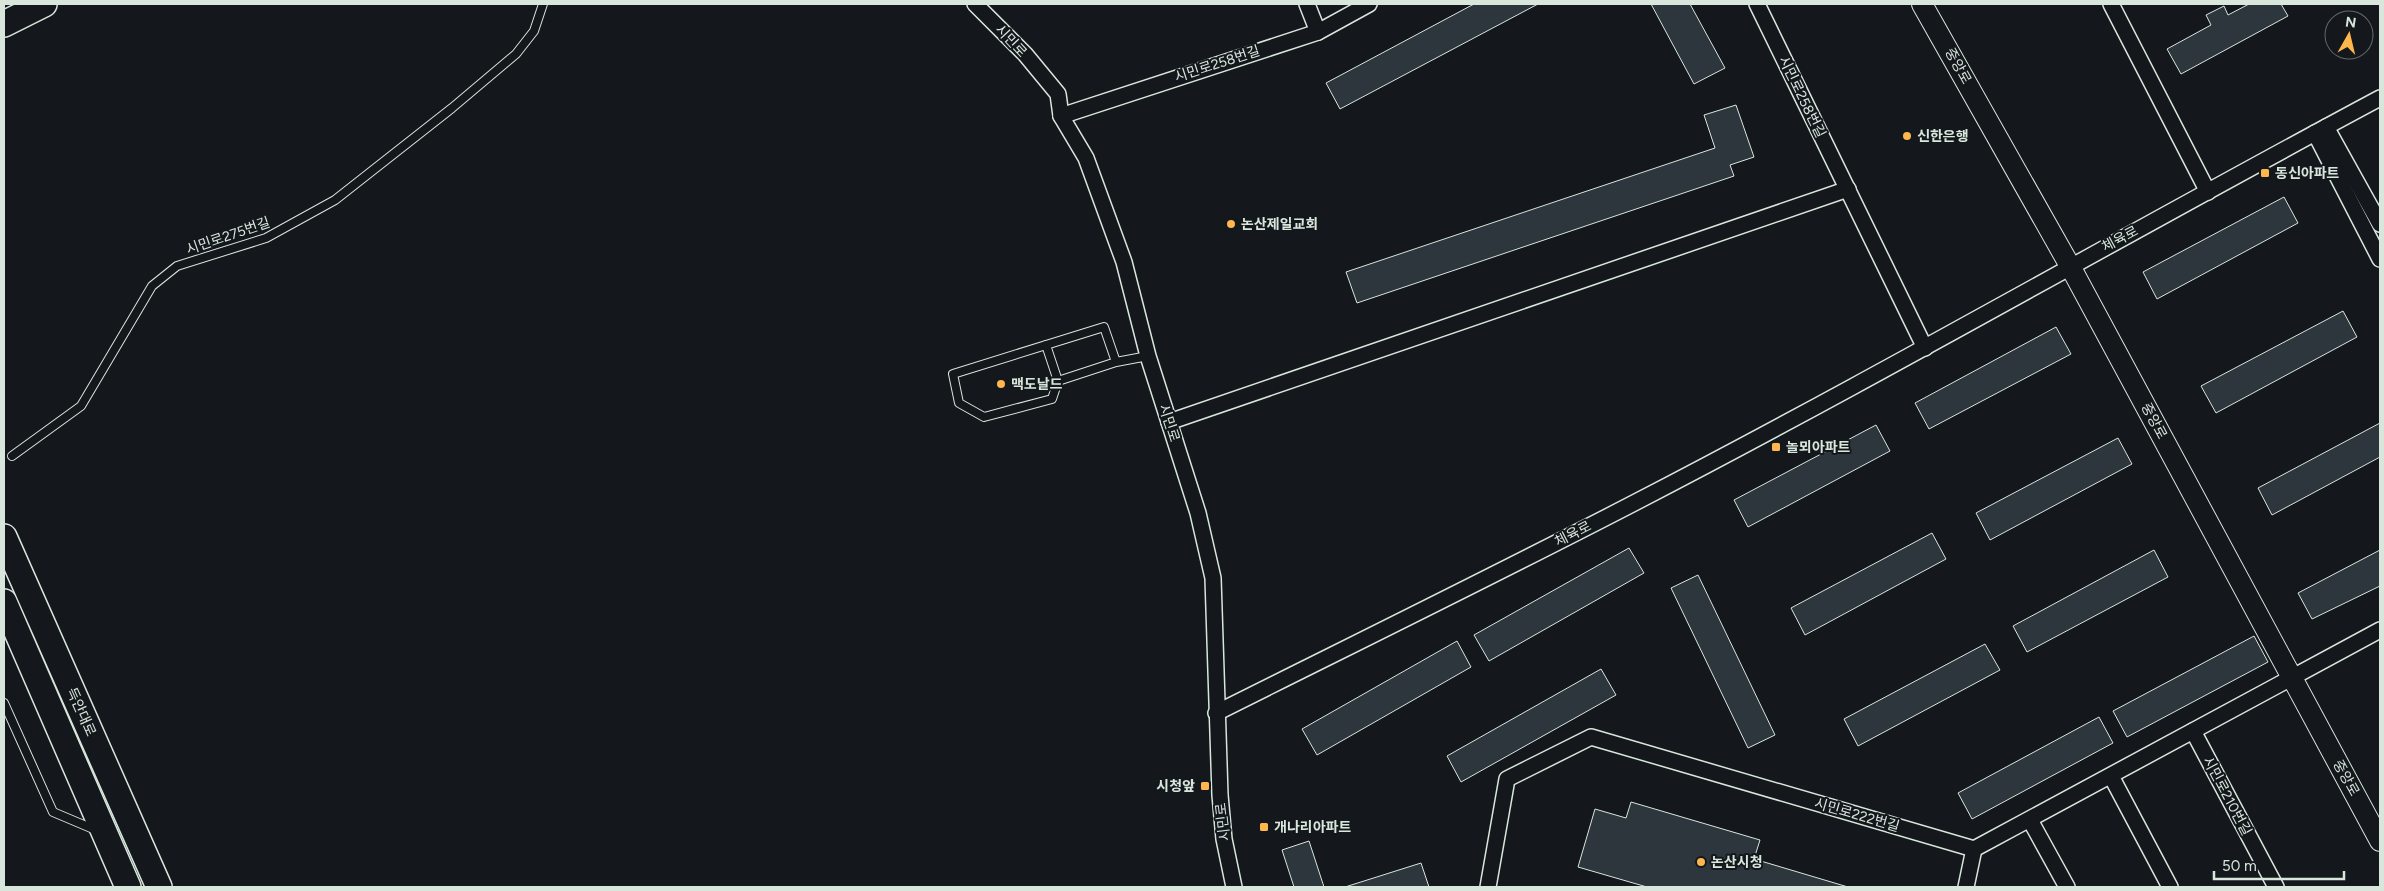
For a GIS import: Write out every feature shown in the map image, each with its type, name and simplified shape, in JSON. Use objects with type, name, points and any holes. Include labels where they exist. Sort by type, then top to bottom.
[{"type":"main road","points":[[4,24],[44,4]]},
{"type":"main road","name":"득안대로","points":[[4,537],[159,887]]},
{"type":"main road","name":"득안대로","points":[[4,602],[128,887]]},
{"type":"street","name":"시민로","points":[[975,4],[1024,54],[1058,94],[1061,116],[1086,158],[1124,262],[1148,356],[1198,514],[1213,578],[1217,636],[1216,713],[1224,839],[1234,887]]},
{"type":"street","points":[[1307,4],[1318,32]]},
{"type":"street","name":"시민로258번길","points":[[1061,116],[1318,32],[1369,4]]},
{"type":"street","name":"시민로258번길","points":[[1757,4],[1848,189]]},
{"type":"street","name":"중앙로","points":[[1922,4],[2070,266],[2380,841]]},
{"type":"street","points":[[2111,4],[2208,192]]},
{"type":"street","name":"체육로","points":[[1216,713],[1636,502],[1926,348],[2070,266],[2380,98]]},
{"type":"street","points":[[2320,130],[2380,224]]},
{"type":"street","points":[[2320,130],[2380,259]]},
{"type":"street","points":[[1169,422],[1848,189],[1926,348]]},
{"type":"street","points":[[1966,887],[1974,849],[2380,630]]},
{"type":"street","name":"시민로210번길","points":[[2193,731],[2276,887]]},
{"type":"street","name":"시민로222번길","points":[[1488,887],[1507,779],[1591,737],[1974,849]]},
{"type":"street","points":[[2111,776],[2170,887]]},
{"type":"street","points":[[2030,820],[2067,887]]},
{"type":"lane","name":"시민로275번길","points":[[12,456],[81,406],[152,286],[177,266],[266,238],[300,221],[335,200],[452,108],[516,54],[534,31],[543,4]]},
{"type":"lane","points":[[1046,345],[1058,381],[1052,399],[984,417],[959,403],[953,374],[1046,345],[1104,327],[1116,362]]},
{"type":"lane","points":[[1058,381],[1116,362],[1148,356]]},
{"type":"lane","points":[[4,703],[53,812],[105,834]]},
{"type":"building","points":[[1474,4],[1538,4],[1340,109],[1326,83]]},
{"type":"building","points":[[1651,4],[1690,4],[1725,68],[1694,84]]},
{"type":"building","points":[[2249,4],[2281,4],[2288,16],[2181,74],[2167,49],[2211,25],[2206,15],[2224,6],[2228,15]]},
{"type":"building","points":[[1736,105],[1754,157],[1730,165],[1734,176],[1357,303],[1346,272],[1715,148],[1704,115]]},
{"type":"building","points":[[2284,197],[2298,223],[2157,299],[2143,272]]},
{"type":"building","points":[[2343,311],[2357,337],[2216,413],[2201,386]]},
{"type":"building","points":[[2056,327],[2071,354],[1929,429],[1915,403]]},
{"type":"building","points":[[2380,423],[2380,457],[2272,515],[2258,488]]},
{"type":"building","points":[[1876,425],[1890,451],[1748,527],[1734,500]]},
{"type":"building","points":[[2118,438],[2132,464],[1990,540],[1976,513]]},
{"type":"building","points":[[1932,533],[1946,559],[1805,635],[1791,608]]},
{"type":"building","points":[[1629,548],[1644,573],[1489,661],[1474,635]]},
{"type":"building","points":[[2154,550],[2168,577],[2027,652],[2013,626]]},
{"type":"building","points":[[2380,550],[2380,586],[2312,619],[2298,593]]},
{"type":"building","points":[[1698,575],[1775,735],[1748,748],[1671,588]]},
{"type":"building","points":[[2254,636],[2268,662],[2127,737],[2113,711]]},
{"type":"building","points":[[1457,641],[1471,667],[1317,755],[1302,729]]},
{"type":"building","points":[[1985,644],[2000,670],[1858,746],[1844,719]]},
{"type":"building","points":[[1601,669],[1616,695],[1461,782],[1447,756]]},
{"type":"building","points":[[2099,717],[2113,743],[1972,819],[1958,793]]},
{"type":"building","name":"논산시청","points":[[1631,802],[1760,840],[1754,859],[1848,887],[1647,887],[1578,867],[1595,809],[1626,818]]},
{"type":"building","points":[[1309,841],[1324,887],[1294,887],[1282,850]]},
{"type":"building","points":[[1421,863],[1429,887],[1345,887]]},
{"type":"place","name":"신한은행","points":[[1907,136]]},
{"type":"place","name":"동신아파트","points":[[2265,173]]},
{"type":"place","name":"논산제일교회","points":[[1231,224]]},
{"type":"place","name":"맥도날드","points":[[1001,384]]},
{"type":"place","name":"놀뫼아파트","points":[[1776,447]]},
{"type":"place","name":"시청앞","points":[[1205,786]]},
{"type":"place","name":"개나리아파트","points":[[1264,827]]},
{"type":"place","name":"논산시청","points":[[1701,862]]}]
